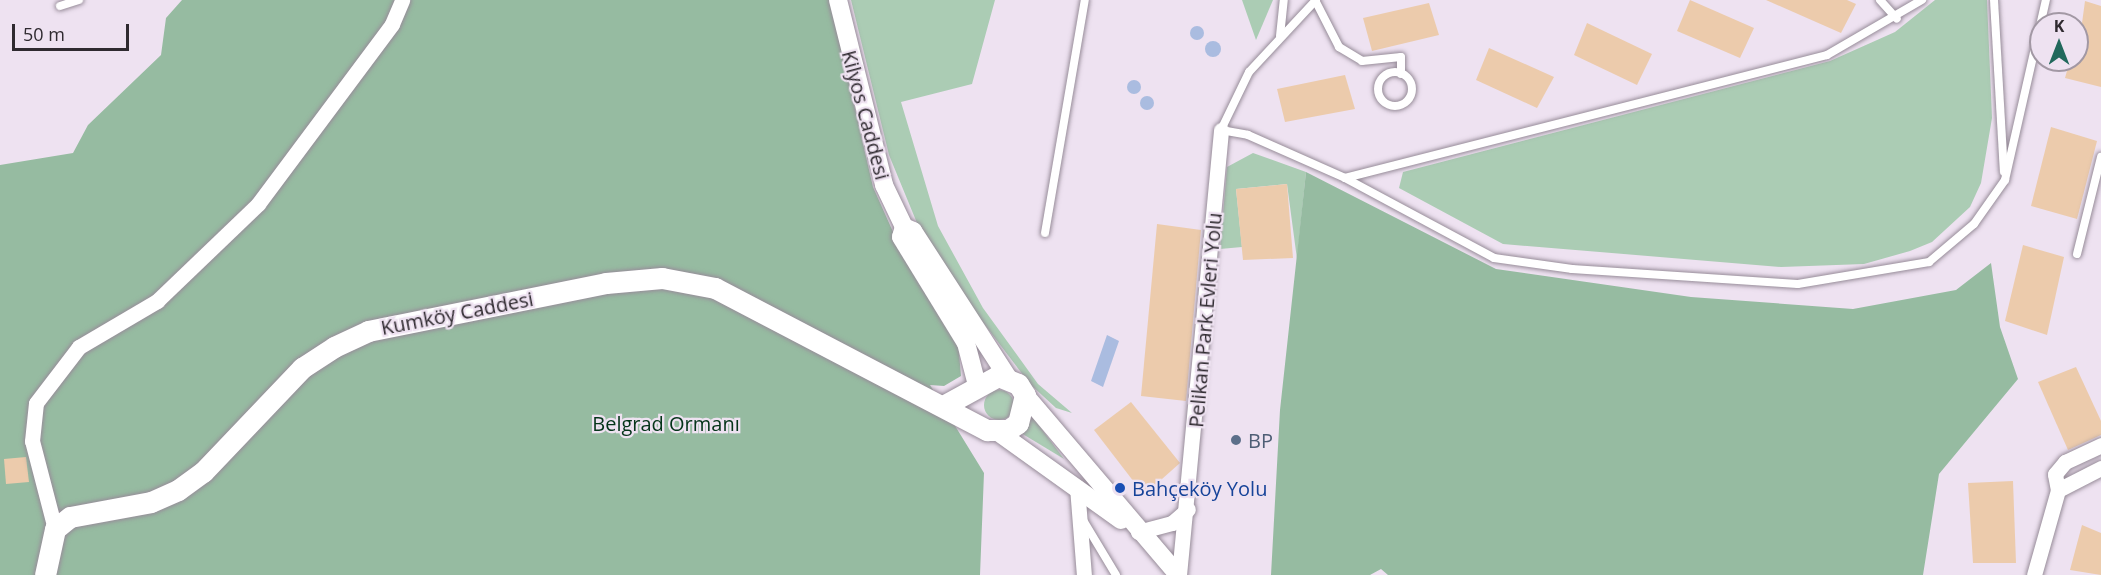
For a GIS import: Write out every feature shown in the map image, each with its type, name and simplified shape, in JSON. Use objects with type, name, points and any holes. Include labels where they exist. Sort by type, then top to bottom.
[{"type":"main road","name":"Kumköy Caddesi","points":[[55,529],[70,517],[151,502],[178,490],[203,472],[302,368],[368,331],[606,283],[662,278],[715,288],[978,424]]},
{"type":"main road","points":[[943,406],[986,378],[1008,378],[1025,395],[1018,423],[998,432],[978,424],[970,404],[975,387]]},
{"type":"main road","points":[[45,575],[55,529]]},
{"type":"street","points":[[55,529],[32,441],[36,403],[79,347],[158,301],[258,204],[392,24],[402,0]]},
{"type":"street","name":"Kilyos Caddesi","points":[[838,0],[884,186],[904,227]]},
{"type":"street","name":"Pelikan Park Evleri Yolu","points":[[1178,575],[1188,510],[1221,130]]},
{"type":"street","points":[[975,387],[966,343],[902,237],[904,227],[914,231],[1008,378]]},
{"type":"street","points":[[1025,395],[1138,532],[1178,575]]},
{"type":"street","points":[[998,432],[1138,532]]},
{"type":"street","points":[[2034,575],[2058,490],[2059,466],[2101,445]]},
{"type":"street","points":[[2058,490],[2101,468]]},
{"type":"street","points":[[1077,487],[1084,575]]},
{"type":"street","points":[[1138,532],[1172,522],[1188,510]]},
{"type":"lane","points":[[60,6],[79,0]]},
{"type":"lane","points":[[1045,233],[1085,0]]},
{"type":"lane","points":[[1280,36],[1284,0]]},
{"type":"lane","points":[[1401,74],[1381,79],[1378,90],[1386,104],[1397,106],[1410,97],[1412,86],[1401,74],[1401,57],[1362,61],[1339,47],[1316,0],[1280,36],[1249,72],[1221,130],[1248,135],[1345,178],[1494,258],[1572,269],[1798,284],[1929,262],[1974,224],[2005,180],[2046,0]]},
{"type":"lane","points":[[1880,0],[1897,19]]},
{"type":"lane","points":[[1345,178],[1827,55],[1897,19],[1922,0]]},
{"type":"lane","points":[[1994,0],[2005,180]]},
{"type":"lane","points":[[2077,254],[2101,157]]},
{"type":"lane","points":[[1079,514],[1116,575]]},
{"type":"green space","name":"Belgrad Ormanı","points":[[182,0],[830,0],[873,187],[894,234],[958,341],[961,376],[944,386],[930,385],[984,473],[980,575],[0,575],[0,165],[73,153],[88,125],[161,55],[166,18]]},
{"type":"green space","points":[[851,0],[995,0],[972,84],[901,102],[938,226],[983,308],[1038,384],[1072,413],[1056,408],[1030,384],[959,291],[917,223],[889,155]]},
{"type":"green space","points":[[1242,0],[1273,0],[1256,40]]},
{"type":"green space","points":[[1935,0],[1987,0],[1992,118],[1981,183],[1970,207],[1932,242],[1910,251],[1864,264],[1781,267],[1503,244],[1399,188],[1403,172],[1830,61],[1895,32]]},
{"type":"green space","points":[[1253,153],[1306,172],[1297,259],[1287,184],[1236,189],[1242,247],[1220,249],[1227,167]]},
{"type":"green space","points":[[1306,172],[1496,269],[1691,297],[1853,309],[1956,290],[1991,263],[2000,327],[2018,379],[1939,474],[1923,575],[1388,575],[1381,569],[1370,575],[1271,575],[1280,410]]},
{"type":"green space","points":[[999,390],[1005,391],[1013,399],[1013,411],[1005,419],[999,420],[993,419],[985,411],[984,405],[985,399],[993,391]]},
{"type":"green space","points":[[1032,416],[1064,459],[1021,433]]},
{"type":"water","points":[[1194,26],[1200,26],[1204,33],[1200,40],[1194,40],[1190,36],[1190,30]]},
{"type":"water","points":[[1213,41],[1221,49],[1213,57],[1205,49]]},
{"type":"water","points":[[1134,80],[1139,82],[1141,87],[1139,92],[1134,94],[1129,92],[1127,87],[1129,82]]},
{"type":"water","points":[[1144,96],[1150,96],[1154,103],[1150,110],[1144,110],[1140,106],[1140,100]]},
{"type":"water","points":[[1107,335],[1119,341],[1103,387],[1091,381]]},
{"type":"building","points":[[1690,0],[1754,28],[1740,58],[1677,31]]},
{"type":"building","points":[[1766,0],[1847,0],[1856,4],[1841,33]]},
{"type":"building","points":[[2085,1],[2101,6],[2101,87],[2065,78],[2067,72],[2089,72],[2089,12],[2084,12]]},
{"type":"building","points":[[1429,3],[1439,35],[1372,51],[1363,18]]},
{"type":"building","points":[[1587,23],[1652,54],[1637,85],[1574,55]]},
{"type":"building","points":[[1489,48],[1554,77],[1537,108],[1476,80]]},
{"type":"building","points":[[1345,75],[1355,109],[1285,122],[1277,89]]},
{"type":"building","points":[[2051,127],[2097,141],[2077,219],[2031,206]]},
{"type":"building","points":[[1287,184],[1293,258],[1243,260],[1236,189]]},
{"type":"building","points":[[1157,224],[1201,230],[1186,401],[1141,396]]},
{"type":"building","points":[[2023,245],[2064,257],[2047,335],[2005,321]]},
{"type":"building","points":[[2076,367],[2101,421],[2101,435],[2068,450],[2038,382]]},
{"type":"building","points":[[1131,402],[1180,463],[1144,495],[1094,430]]},
{"type":"building","points":[[26,457],[29,482],[6,484],[4,459]]},
{"type":"building","points":[[2013,481],[2016,563],[1973,563],[1968,483]]},
{"type":"building","points":[[2082,525],[2101,533],[2101,575],[2070,570]]},
{"type":"place","name":"BP","points":[[1236,440]]},
{"type":"place","name":"Bahçeköy Yolu","points":[[1120,488]]}]
